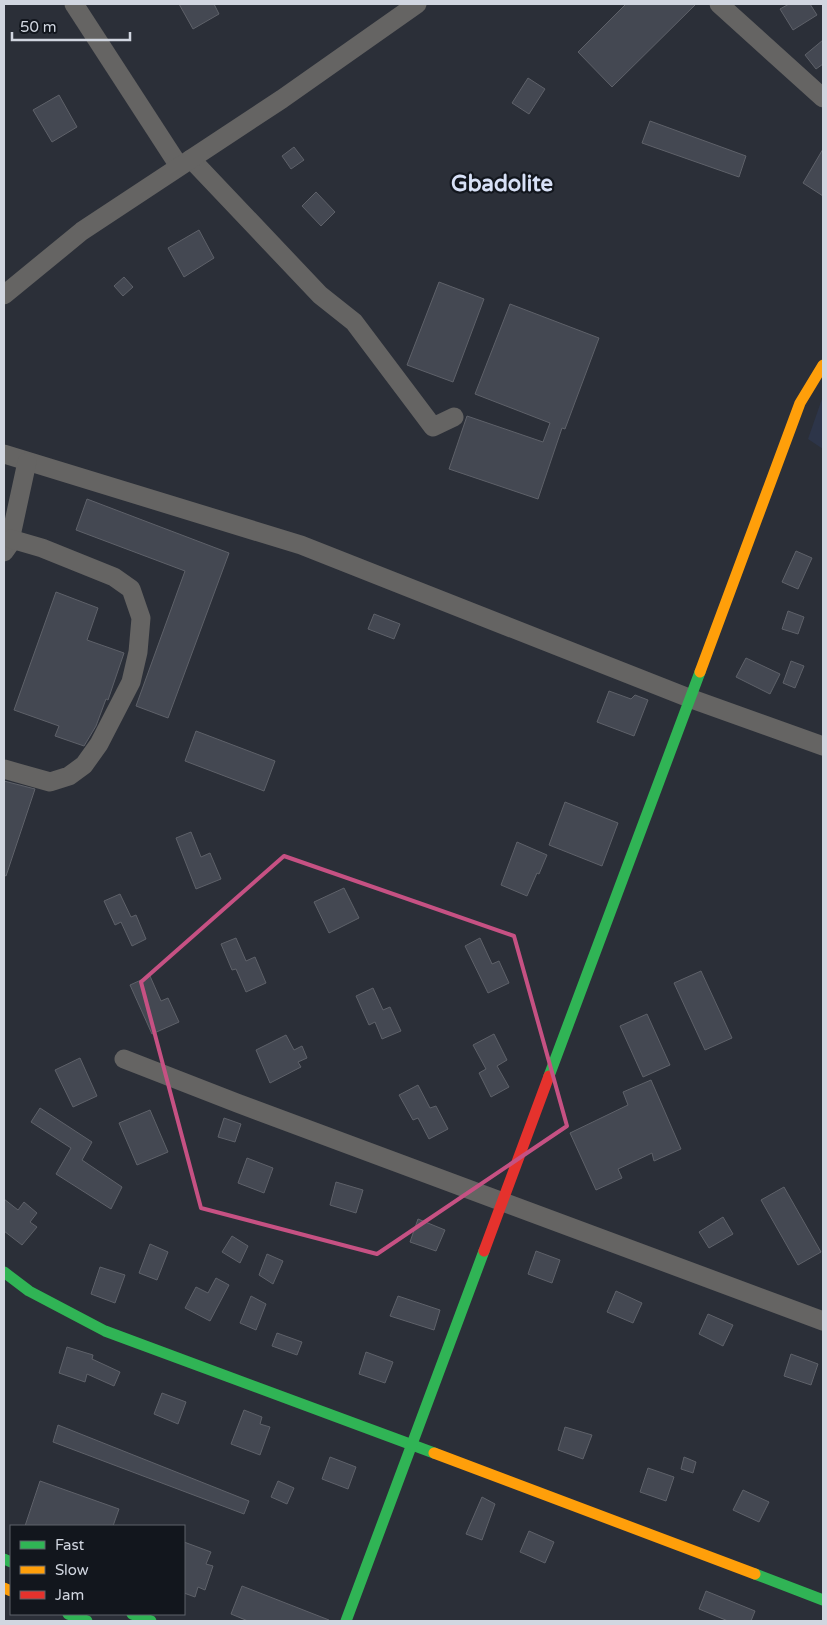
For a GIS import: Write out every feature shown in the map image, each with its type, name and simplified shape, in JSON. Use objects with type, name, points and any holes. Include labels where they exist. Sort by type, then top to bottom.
[{"type":"street","points":[[74,4],[185,163],[320,295],[354,322],[433,427],[454,417]]},
{"type":"street","points":[[4,294],[82,231],[282,99],[417,4]]},
{"type":"street","points":[[718,4],[823,98]]},
{"type":"street","points":[[346,1621],[800,403],[823,365]]},
{"type":"street","points":[[4,454],[301,545],[690,698],[823,746]]},
{"type":"street","points":[[4,769],[50,782],[69,776],[84,765],[99,744],[131,682],[138,652],[141,618],[131,589],[114,577],[42,548],[7,546],[27,462]]},
{"type":"street","points":[[124,1059],[246,1107],[823,1321]]},
{"type":"street","points":[[4,1272],[29,1291],[105,1332],[823,1600]]},
{"type":"street","points":[[71,1615],[87,1621]]},
{"type":"street","points":[[135,1615],[151,1621]]},
{"type":"highlighted area","points":[[284,856],[514,936],[567,1126],[377,1254],[201,1208],[141,982]]},
{"type":"shaded area","points":[[823,396],[823,449],[808,439]]},
{"type":"building","points":[[179,4],[214,4],[219,14],[193,29]]},
{"type":"building","points":[[626,4],[696,4],[612,87],[578,52]]},
{"type":"building","points":[[789,4],[810,4],[817,15],[793,30],[780,9]]},
{"type":"building","points":[[823,40],[823,64],[816,69],[805,55]]},
{"type":"building","points":[[528,78],[545,89],[529,114],[512,103]]},
{"type":"building","points":[[59,95],[77,127],[52,142],[33,110]]},
{"type":"building","points":[[650,121],[746,156],[739,177],[642,143]]},
{"type":"building","points":[[294,147],[304,160],[291,169],[282,156]]},
{"type":"building","points":[[823,149],[823,196],[803,183]]},
{"type":"building","points":[[316,192],[335,212],[321,226],[302,206]]},
{"type":"building","points":[[199,230],[214,258],[184,277],[168,248]]},
{"type":"building","points":[[124,277],[133,287],[123,296],[114,286]]},
{"type":"building","points":[[439,282],[484,299],[453,382],[407,365]]},
{"type":"building","points":[[510,304],[599,338],[565,429],[562,428],[538,499],[449,469],[467,416],[543,442],[550,423],[475,394]]},
{"type":"building","points":[[87,499],[229,553],[168,718],[136,706],[185,571],[76,530]]},
{"type":"building","points":[[796,551],[812,558],[798,589],[782,582]]},
{"type":"building","points":[[56,592],[98,608],[87,640],[124,653],[108,700],[106,699],[96,726],[84,746],[55,736],[59,726],[14,710]]},
{"type":"building","points":[[788,611],[804,617],[798,634],[782,629]]},
{"type":"building","points":[[374,614],[400,624],[394,639],[368,629]]},
{"type":"building","points":[[746,658],[780,674],[770,694],[736,677]]},
{"type":"building","points":[[791,661],[804,666],[795,688],[783,683]]},
{"type":"building","points":[[609,691],[631,699],[635,695],[648,700],[634,736],[597,722]]},
{"type":"building","points":[[196,731],[275,761],[264,791],[185,761]]},
{"type":"building","points":[[4,781],[35,789],[6,876],[4,875]]},
{"type":"building","points":[[565,802],[618,823],[602,866],[549,845]]},
{"type":"building","points":[[191,832],[201,857],[210,853],[221,879],[196,889],[176,838]]},
{"type":"building","points":[[517,842],[547,855],[527,896],[501,885]]},
{"type":"building","points":[[344,888],[359,918],[329,933],[314,902]]},
{"type":"building","points":[[120,894],[131,917],[136,915],[146,939],[132,946],[121,922],[115,925],[104,901]]},
{"type":"building","points":[[236,938],[246,961],[255,957],[266,983],[246,992],[236,969],[232,970],[221,944]]},
{"type":"building","points":[[480,938],[492,964],[499,961],[509,983],[488,993],[465,946]]},
{"type":"building","points":[[701,971],[732,1038],[705,1050],[674,983]]},
{"type":"building","points":[[150,976],[161,1001],[168,998],[179,1022],[152,1034],[130,985]]},
{"type":"building","points":[[373,988],[383,1010],[390,1007],[401,1031],[382,1039],[375,1022],[369,1025],[356,996]]},
{"type":"building","points":[[647,1014],[670,1065],[643,1077],[620,1026]]},
{"type":"building","points":[[494,1034],[507,1060],[497,1066],[509,1087],[491,1097],[479,1073],[486,1069],[473,1045]]},
{"type":"building","points":[[286,1035],[294,1050],[302,1046],[307,1058],[298,1062],[301,1067],[270,1083],[256,1050]]},
{"type":"building","points":[[80,1058],[97,1096],[73,1107],[55,1070]]},
{"type":"building","points":[[651,1080],[681,1149],[654,1161],[652,1153],[618,1169],[622,1178],[596,1190],[570,1133],[628,1105],[623,1092]]},
{"type":"building","points":[[418,1085],[430,1108],[436,1106],[448,1129],[429,1139],[418,1118],[413,1120],[399,1095]]},
{"type":"building","points":[[40,1108],[92,1142],[82,1160],[122,1187],[111,1209],[56,1174],[71,1148],[31,1122]]},
{"type":"building","points":[[150,1110],[168,1152],[137,1165],[119,1123]]},
{"type":"building","points":[[224,1118],[241,1124],[235,1142],[218,1137]]},
{"type":"building","points":[[247,1158],[273,1168],[264,1193],[238,1183]]},
{"type":"building","points":[[336,1182],[363,1190],[356,1213],[330,1205]]},
{"type":"building","points":[[784,1187],[821,1252],[798,1265],[761,1200]]},
{"type":"building","points":[[4,1199],[18,1210],[24,1202],[37,1213],[30,1222],[37,1227],[22,1245],[4,1231]]},
{"type":"building","points":[[723,1217],[733,1234],[709,1248],[699,1232]]},
{"type":"building","points":[[418,1219],[445,1230],[436,1251],[410,1242]]},
{"type":"building","points":[[232,1236],[248,1246],[240,1263],[222,1252]]},
{"type":"building","points":[[150,1244],[168,1252],[157,1280],[139,1273]]},
{"type":"building","points":[[536,1251],[560,1260],[552,1283],[528,1274]]},
{"type":"building","points":[[267,1254],[283,1261],[273,1284],[259,1275]]},
{"type":"building","points":[[100,1267],[125,1275],[115,1303],[91,1294]]},
{"type":"building","points":[[216,1278],[229,1285],[210,1321],[185,1308],[196,1287],[208,1293]]},
{"type":"building","points":[[616,1291],[642,1303],[633,1323],[607,1312]]},
{"type":"building","points":[[251,1296],[266,1304],[256,1330],[240,1323]]},
{"type":"building","points":[[398,1296],[440,1310],[434,1330],[390,1316]]},
{"type":"building","points":[[708,1314],[733,1325],[723,1346],[699,1334]]},
{"type":"building","points":[[277,1333],[302,1342],[297,1355],[272,1346]]},
{"type":"building","points":[[67,1347],[93,1355],[92,1359],[120,1372],[114,1386],[87,1374],[85,1382],[59,1373]]},
{"type":"building","points":[[366,1352],[393,1362],[385,1383],[359,1374]]},
{"type":"building","points":[[791,1354],[818,1364],[811,1385],[784,1376]]},
{"type":"building","points":[[162,1393],[186,1402],[178,1424],[154,1414]]},
{"type":"building","points":[[244,1410],[262,1417],[260,1424],[270,1427],[260,1455],[231,1444]]},
{"type":"building","points":[[58,1425],[249,1501],[244,1514],[53,1442]]},
{"type":"building","points":[[565,1427],[592,1435],[583,1459],[558,1450]]},
{"type":"building","points":[[330,1457],[356,1467],[348,1489],[322,1479]]},
{"type":"building","points":[[684,1457],[696,1462],[693,1473],[681,1469]]},
{"type":"building","points":[[648,1468],[674,1477],[666,1501],[640,1492]]},
{"type":"building","points":[[40,1481],[119,1509],[113,1525],[25,1525]]},
{"type":"building","points":[[278,1481],[294,1488],[287,1504],[271,1497]]},
{"type":"building","points":[[743,1490],[769,1502],[759,1522],[733,1510]]},
{"type":"building","points":[[482,1497],[495,1504],[482,1540],[466,1534]]},
{"type":"building","points":[[529,1531],[554,1542],[545,1563],[520,1552]]},
{"type":"building","points":[[185,1542],[211,1552],[206,1564],[213,1566],[205,1590],[198,1587],[195,1597],[185,1593]]},
{"type":"building","points":[[242,1586],[329,1620],[248,1621],[231,1614]]},
{"type":"building","points":[[706,1591],[755,1611],[751,1621],[728,1621],[699,1609]]},
{"type":"traffic: fast","points":[[549,1076],[700,672]]},
{"type":"traffic: fast","points":[[346,1621],[484,1251]]},
{"type":"traffic: fast","points":[[4,1272],[29,1291],[105,1331],[434,1453]]},
{"type":"traffic: fast","points":[[4,1559],[10,1562]]},
{"type":"traffic: fast","points":[[755,1574],[823,1600]]},
{"type":"traffic: fast","points":[[71,1615],[87,1621]]},
{"type":"traffic: fast","points":[[135,1615],[151,1621]]},
{"type":"traffic: slow","points":[[700,672],[800,403],[823,365]]},
{"type":"traffic: slow","points":[[434,1453],[755,1574]]},
{"type":"traffic: slow","points":[[4,1588],[10,1591]]},
{"type":"traffic: jam","points":[[484,1251],[549,1076]]},
{"type":"district","name":"Gbadolite","points":[[502,183]]}]
